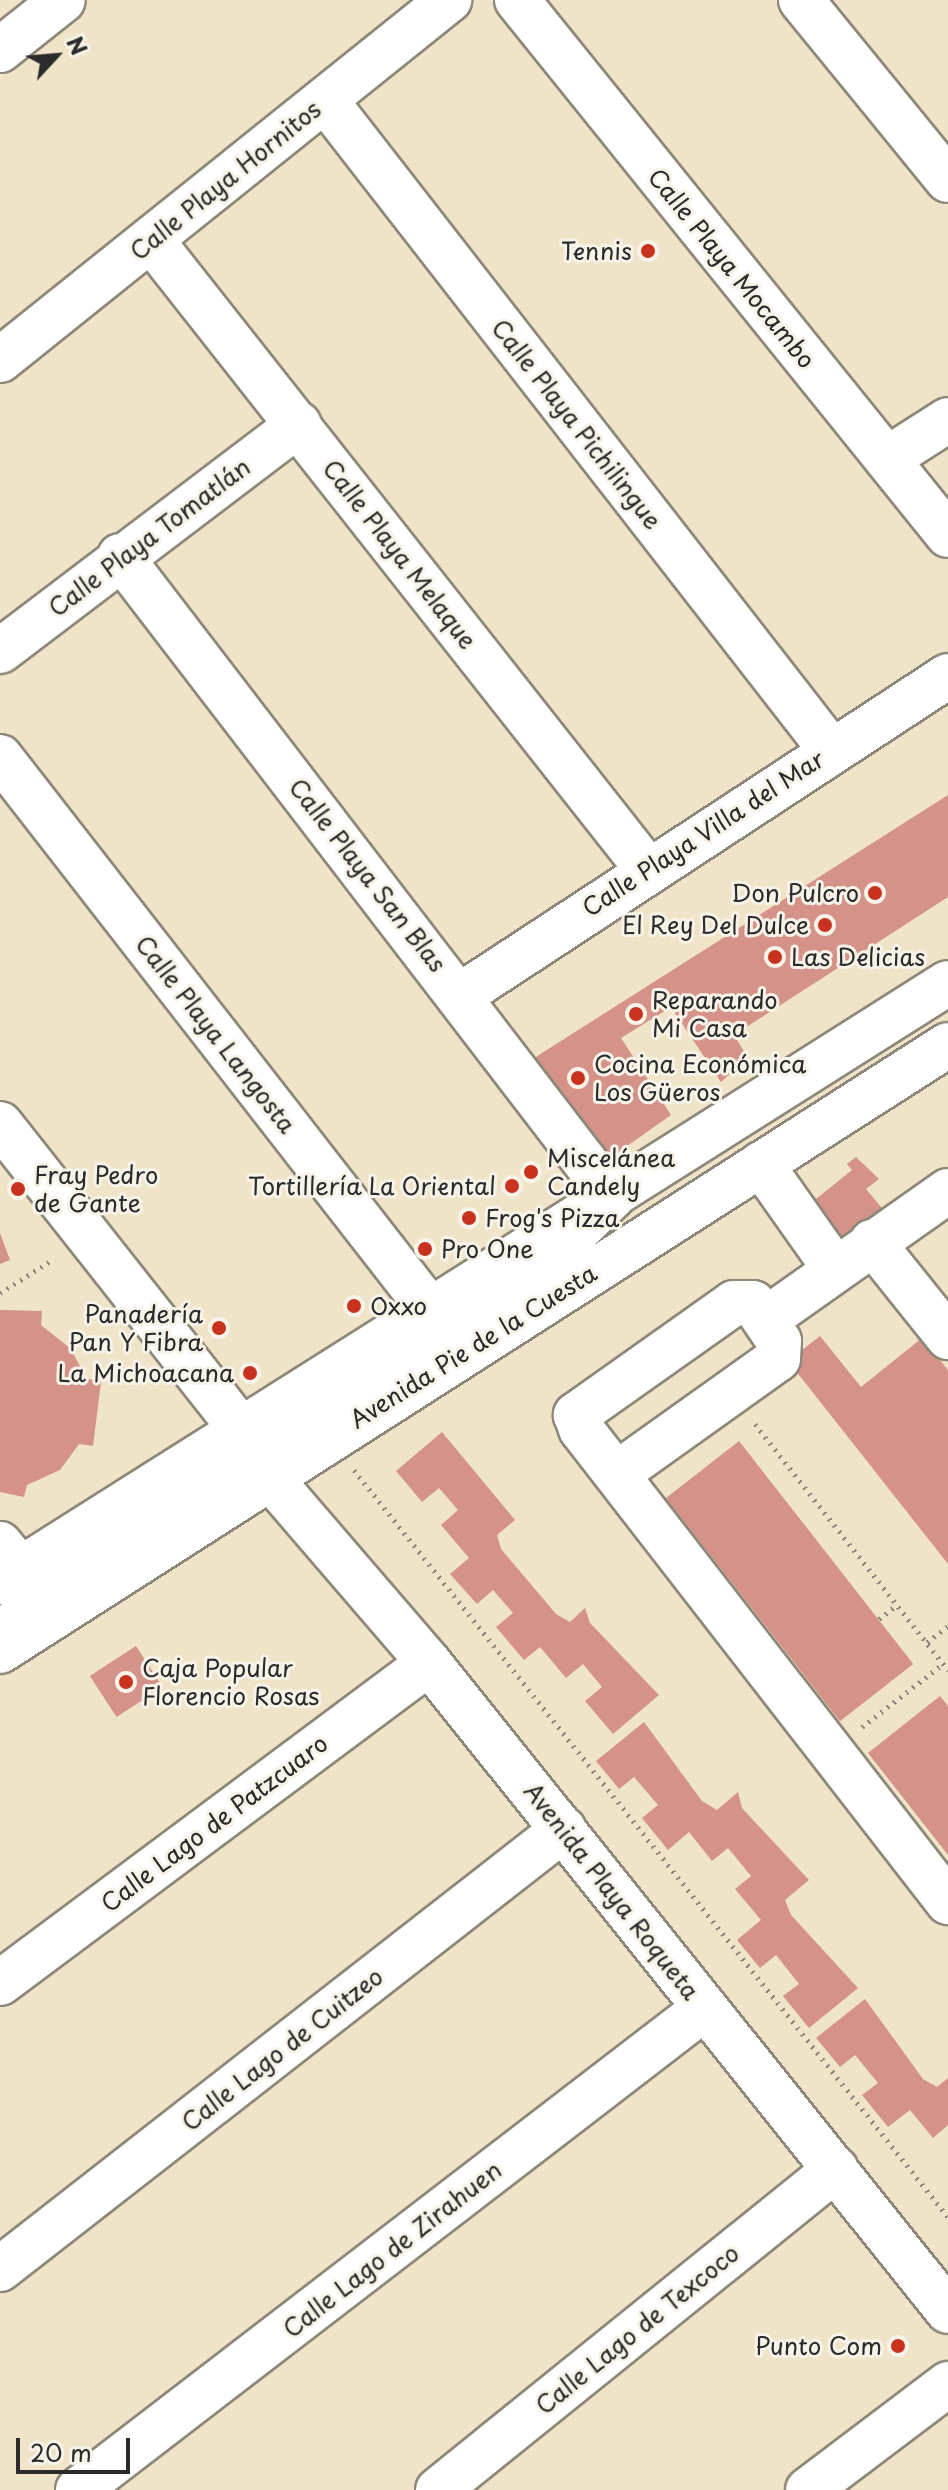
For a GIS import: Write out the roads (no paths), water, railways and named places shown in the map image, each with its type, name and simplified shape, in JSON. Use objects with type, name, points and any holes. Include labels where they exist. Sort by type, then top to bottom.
[{"type":"street","points":[[0,50],[63,0]]},
{"type":"street","name":"Calle Playa Hornitos","points":[[0,360],[449,0]]},
{"type":"street","name":"Calle Playa Mocambo","points":[[517,0],[948,535]]},
{"type":"street","points":[[801,0],[948,180]]},
{"type":"street","name":"Calle Playa Pichilingue","points":[[325,100],[830,749]]},
{"type":"street","name":"Calle Playa Melaque","points":[[152,241],[647,869]]},
{"type":"street","points":[[887,459],[948,420]]},
{"type":"street","name":"Calle Playa Tomatlán","points":[[0,651],[120,556],[299,424]]},
{"type":"street","name":"Calle Playa San Blas","points":[[120,556],[461,995],[612,1197]]},
{"type":"street","name":"Calle Playa Villa del Mar","points":[[461,995],[830,749],[948,676]]},
{"type":"street","name":"Calle Playa Langosta","points":[[0,757],[431,1311]]},
{"type":"street","points":[[7,1565],[241,1429],[948,983]]},
{"type":"street","name":"Avenida Pie de la Cuesta","points":[[0,1651],[948,1045]]},
{"type":"street","points":[[0,1124],[241,1429]]},
{"type":"street","points":[[761,1164],[835,1269]]},
{"type":"street","points":[[765,1320],[948,1191]]},
{"type":"street","points":[[241,1429],[304,1428],[503,1303],[612,1197]]},
{"type":"street","points":[[872,1242],[948,1337]]},
{"type":"street","points":[[618,1473],[778,1359],[779,1341],[744,1298],[584,1406],[576,1415],[581,1429],[948,1902]]},
{"type":"street","name":"Avenida Playa Roqueta","points":[[241,1429],[270,1478],[429,1663],[948,2311]]},
{"type":"street","points":[[0,1635],[73,1571],[211,1482],[270,1478]]},
{"type":"street","name":"Calle Lago de Patzcuaro","points":[[0,1983],[429,1663]]},
{"type":"street","name":"Calle Lago de Cuitzeo","points":[[0,2269],[564,1829]]},
{"type":"street","name":"Calle Lago de Zirahuen","points":[[78,2490],[705,2008]]},
{"type":"street","name":"Calle Lago de Texcoco","points":[[438,2490],[836,2169]]},
{"type":"street","points":[[808,2490],[948,2384]]},
{"type":"place","name":"Tennis","points":[[648,251]]},
{"type":"place","name":"Don Pulcro","points":[[875,893]]},
{"type":"place","name":"El Rey Del Dulce","points":[[825,925]]},
{"type":"place","name":"Las Delicias","points":[[775,957]]},
{"type":"place","name":"Reparando Mi Casa","points":[[636,1014]]},
{"type":"place","name":"Cocina Económica Los Güeros","points":[[578,1078]]},
{"type":"place","name":"Miscelánea Candely","points":[[531,1172]]},
{"type":"place","name":"Tortillería La Oriental","points":[[512,1186]]},
{"type":"place","name":"Fray Pedro de Gante","points":[[18,1189]]},
{"type":"place","name":"Frog's Pizza","points":[[469,1218]]},
{"type":"place","name":"Pro One","points":[[425,1249]]},
{"type":"place","name":"Oxxo","points":[[354,1306]]},
{"type":"place","name":"Panadería Pan Y Fibra","points":[[219,1328]]},
{"type":"place","name":"La Michoacana","points":[[250,1373]]},
{"type":"place","name":"Caja Popular Florencio Rosas","points":[[126,1682]]},
{"type":"place","name":"Punto Com","points":[[898,2346]]}]
